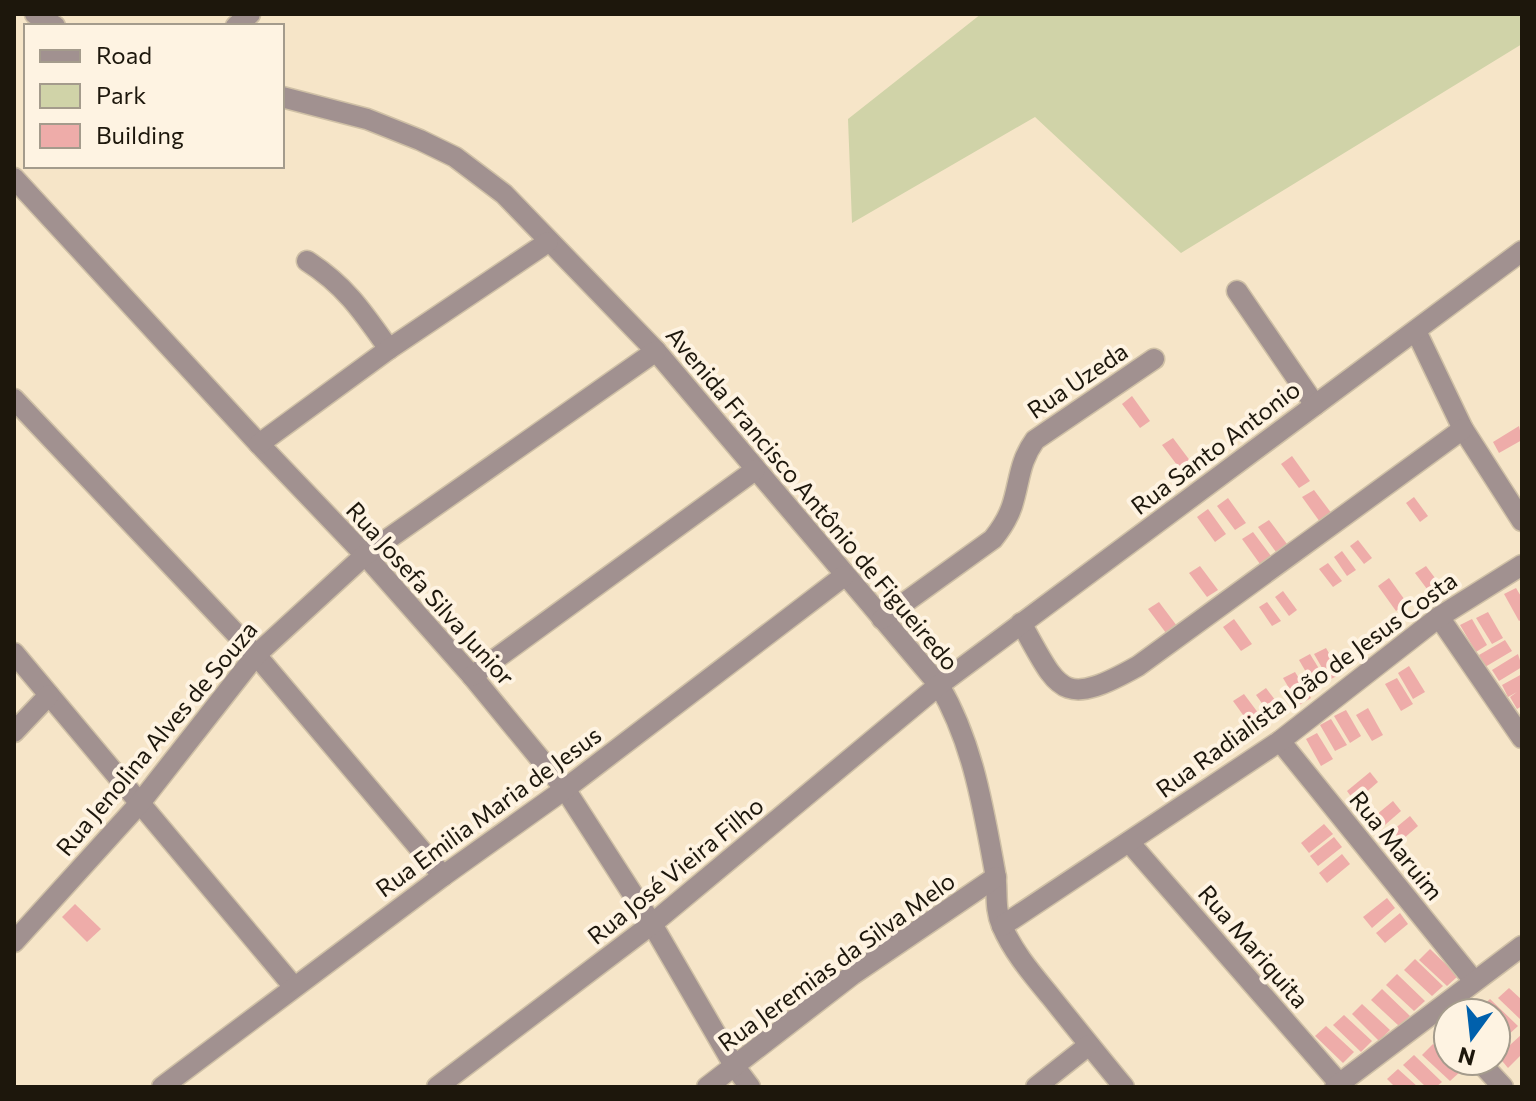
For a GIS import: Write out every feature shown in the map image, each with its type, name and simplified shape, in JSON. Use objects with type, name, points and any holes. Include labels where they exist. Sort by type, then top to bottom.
[{"type":"street","name":"Avenida Francisco Antônio de Figueiredo","points":[[284,98],[367,119],[455,157],[504,194],[656,351],[939,685],[957,720],[974,768],[996,877],[996,907],[1002,926],[1019,955],[1124,1087]]},
{"type":"street","name":"Rua Josefa Silva Junior","points":[[14,175],[259,444],[365,555],[472,676],[565,789],[652,924],[735,1067],[750,1087]]},
{"type":"street","points":[[259,444],[389,349],[548,242]]},
{"type":"street","name":"Rua Santo Antonio","points":[[939,685],[1522,251]]},
{"type":"street","points":[[307,261],[332,276],[355,300],[389,349]]},
{"type":"street","points":[[1237,291],[1315,405]]},
{"type":"street","points":[[1416,331],[1463,429],[1522,521]]},
{"type":"street","name":"Rua Jenolina Alves de Souza","points":[[14,942],[140,803],[256,655],[365,555],[656,351]]},
{"type":"street","name":"Rua Uzeda","points":[[882,619],[993,539],[1012,505],[1025,454],[1035,440],[1154,359]]},
{"type":"street","points":[[14,399],[256,655],[443,876]]},
{"type":"street","points":[[1021,623],[1053,679],[1063,687],[1079,690],[1098,687],[1138,666],[1463,429]]},
{"type":"street","points":[[472,676],[755,470]]},
{"type":"street","name":"Rua Radialista João de Jesus Costa","points":[[1002,926],[1280,741],[1439,617],[1520,570]]},
{"type":"street","name":"Rua Emilia Maria de Jesus","points":[[162,1087],[443,876],[565,789],[844,576]]},
{"type":"street","points":[[1439,617],[1522,738]]},
{"type":"street","points":[[14,653],[294,987]]},
{"type":"street","name":"Rua José Vieira Filho","points":[[437,1087],[652,924],[939,685]]},
{"type":"street","points":[[14,732],[49,695]]},
{"type":"street","name":"Rua Maruim","points":[[1280,741],[1474,981]]},
{"type":"street","name":"Rua Mariquita","points":[[1129,842],[1337,1085]]},
{"type":"street","name":"Rua Jeremias da Silva Melo","points":[[707,1087],[852,975],[996,877]]},
{"type":"street","points":[[1452,997],[1522,946]]},
{"type":"street","points":[[1337,1085],[1432,1012]]},
{"type":"street","points":[[1036,1087],[1089,1045]]},
{"type":"green space","points":[[981,14],[1522,14],[1522,44],[1181,253],[1035,117],[852,223],[848,119]]},
{"type":"building","points":[[1132,396],[1150,421],[1140,428],[1122,404]]},
{"type":"building","points":[[1519,426],[1522,440],[1499,453],[1493,442]]},
{"type":"building","points":[[1173,438],[1191,462],[1180,469],[1162,445]]},
{"type":"building","points":[[1292,456],[1310,481],[1299,488],[1281,464]]},
{"type":"building","points":[[1314,490],[1332,514],[1320,522],[1302,497]]},
{"type":"building","points":[[1414,497],[1428,516],[1420,522],[1406,503]]},
{"type":"building","points":[[1228,498],[1246,523],[1235,530],[1217,506]]},
{"type":"building","points":[[1208,509],[1226,534],[1215,542],[1197,517]]},
{"type":"building","points":[[1269,520],[1287,544],[1276,552],[1258,527]]},
{"type":"building","points":[[1253,532],[1271,556],[1260,564],[1242,539]]},
{"type":"building","points":[[1358,540],[1372,558],[1364,564],[1350,546]]},
{"type":"building","points":[[1342,551],[1356,570],[1347,576],[1334,557]]},
{"type":"building","points":[[1328,563],[1342,581],[1333,587],[1319,569]]},
{"type":"building","points":[[1200,566],[1218,590],[1207,597],[1189,573]]},
{"type":"building","points":[[1426,566],[1444,590],[1433,597],[1415,573]]},
{"type":"building","points":[[1389,578],[1407,603],[1396,611],[1378,586]]},
{"type":"building","points":[[1516,588],[1522,598],[1522,619],[1519,621],[1504,594]]},
{"type":"building","points":[[1283,591],[1297,610],[1289,616],[1275,597]]},
{"type":"building","points":[[1159,602],[1177,626],[1166,633],[1148,609]]},
{"type":"building","points":[[1267,602],[1281,621],[1272,626],[1259,607]]},
{"type":"building","points":[[1488,612],[1503,638],[1492,644],[1476,618]]},
{"type":"building","points":[[1234,619],[1252,644],[1241,651],[1223,627]]},
{"type":"building","points":[[1472,619],[1487,645],[1476,652],[1460,625]]},
{"type":"building","points":[[1505,640],[1512,651],[1485,667],[1479,655]]},
{"type":"building","points":[[1326,648],[1341,674],[1329,680],[1314,654]]},
{"type":"building","points":[[1310,654],[1326,680],[1314,686],[1299,660]]},
{"type":"building","points":[[1518,654],[1522,667],[1499,681],[1492,670]]},
{"type":"building","points":[[1409,666],[1425,692],[1413,699],[1398,673]]},
{"type":"building","points":[[1295,672],[1311,698],[1299,705],[1283,678]]},
{"type":"building","points":[[1522,674],[1522,706],[1517,709],[1510,697],[1517,692],[1508,697],[1502,685]]},
{"type":"building","points":[[1397,678],[1413,704],[1401,711],[1385,684]]},
{"type":"building","points":[[1266,688],[1284,712],[1274,720],[1256,695]]},
{"type":"building","points":[[1244,694],[1262,718],[1251,726],[1233,701]]},
{"type":"building","points":[[1368,708],[1383,735],[1372,741],[1356,715]]},
{"type":"building","points":[[1346,710],[1361,736],[1350,743],[1334,716]]},
{"type":"building","points":[[1331,719],[1347,745],[1335,751],[1320,725]]},
{"type":"building","points":[[1317,733],[1333,759],[1321,766],[1306,739]]},
{"type":"building","points":[[1370,772],[1378,782],[1355,802],[1347,791]]},
{"type":"building","points":[[1393,801],[1401,811],[1378,831],[1370,820]]},
{"type":"building","points":[[1410,816],[1418,826],[1395,846],[1387,835]]},
{"type":"building","points":[[1324,824],[1333,834],[1309,853],[1301,843]]},
{"type":"building","points":[[1334,837],[1342,847],[1318,866],[1310,856]]},
{"type":"building","points":[[1342,854],[1350,864],[1327,883],[1319,873]]},
{"type":"building","points":[[1387,898],[1395,908],[1372,928],[1363,917]]},
{"type":"building","points":[[75,904],[101,929],[87,942],[62,917]]},
{"type":"building","points":[[1400,913],[1408,924],[1385,943],[1376,933]]},
{"type":"building","points":[[1430,949],[1458,976],[1447,986],[1419,960]]},
{"type":"building","points":[[1415,959],[1443,986],[1432,996],[1404,970]]},
{"type":"building","points":[[1397,974],[1425,1001],[1414,1011],[1386,985]]},
{"type":"building","points":[[1509,988],[1522,1000],[1522,1021],[1512,1011],[1512,997],[1499,997]]},
{"type":"building","points":[[1382,989],[1410,1016],[1399,1026],[1371,1000]]},
{"type":"building","points":[[1362,1004],[1390,1030],[1379,1041],[1352,1014]]},
{"type":"building","points":[[1344,1015],[1372,1041],[1361,1052],[1333,1025]]},
{"type":"building","points":[[1326,1026],[1354,1052],[1343,1063],[1315,1036]]},
{"type":"building","points":[[1522,1034],[1522,1054],[1512,1064],[1512,1043]]},
{"type":"building","points":[[1432,1045],[1432,1064],[1422,1055]]},
{"type":"building","points":[[1414,1055],[1432,1072],[1432,1077],[1442,1082],[1436,1087],[1426,1087],[1403,1065]]},
{"type":"building","points":[[1398,1069],[1418,1087],[1395,1087],[1387,1079]]}]
